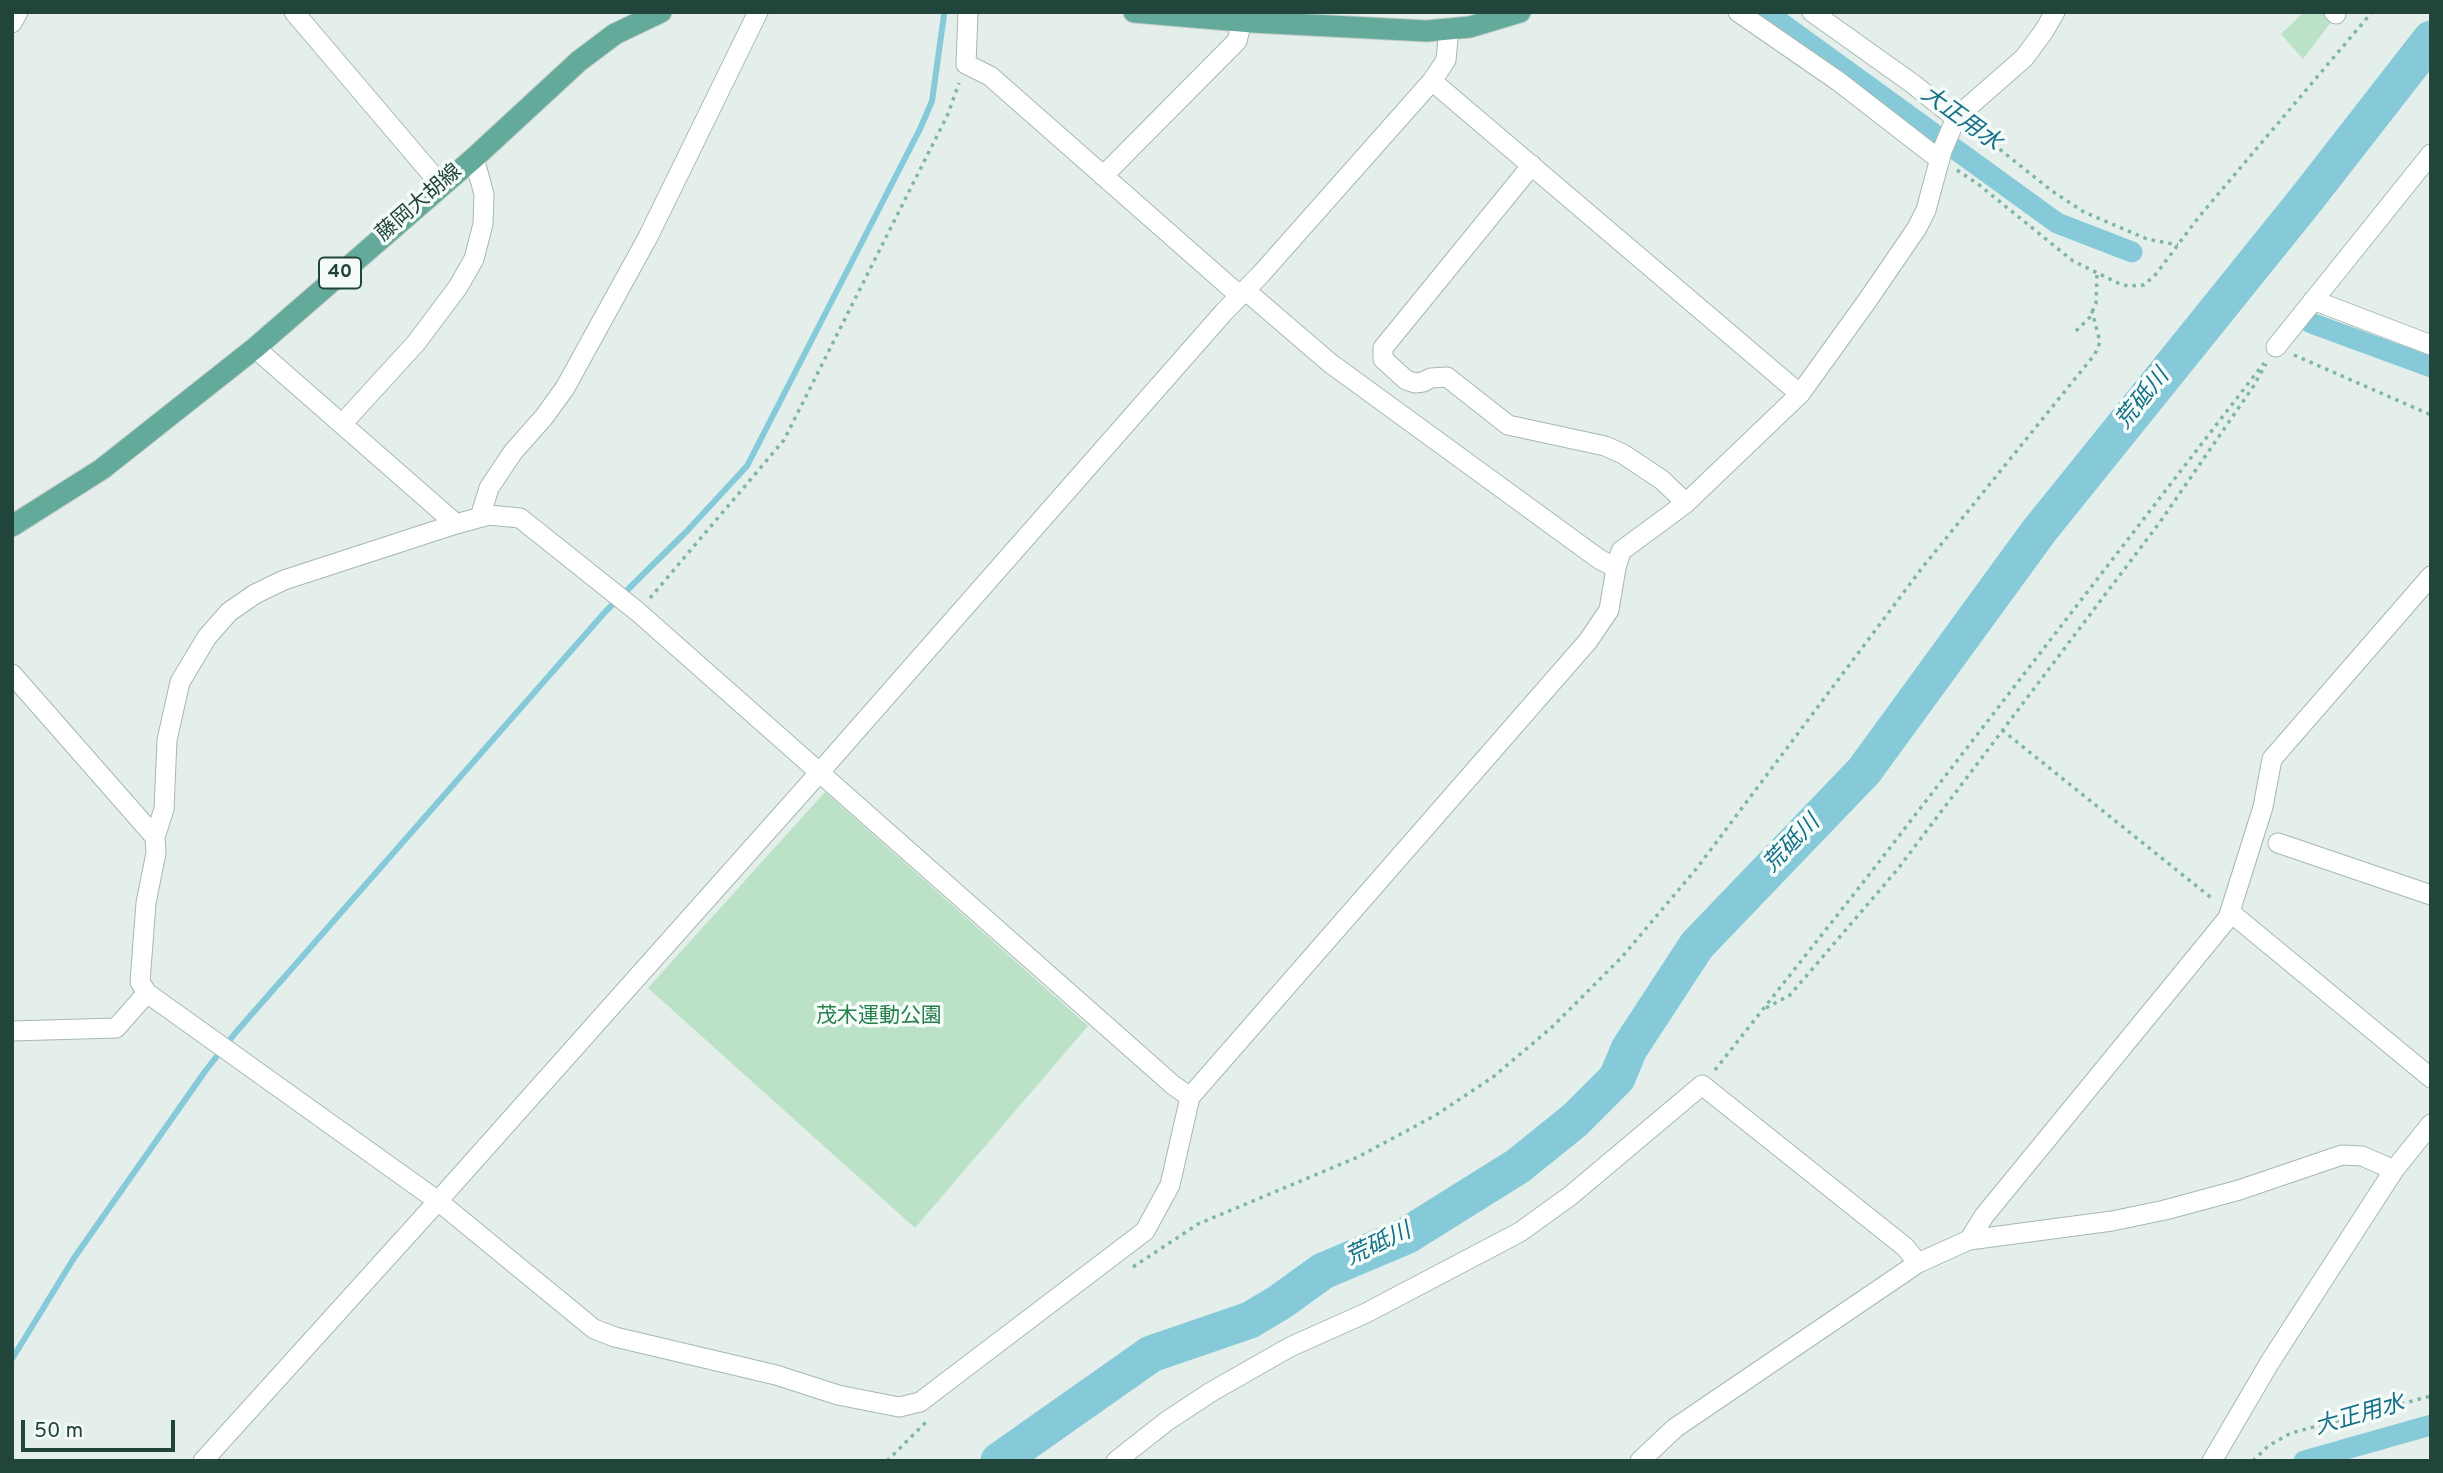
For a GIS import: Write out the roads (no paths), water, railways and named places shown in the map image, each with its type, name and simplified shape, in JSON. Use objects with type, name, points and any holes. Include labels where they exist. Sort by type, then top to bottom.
[{"type":"main road","name":"藤岡大胡線","points":[[12,526],[102,469],[255,348],[474,158],[579,61],[615,34],[661,12]]},
{"type":"main road","points":[[1134,12],[1392,30],[1449,29],[1486,24],[1520,12]]},
{"type":"street","points":[[12,23],[18,12]]},
{"type":"street","points":[[294,12],[441,185]]},
{"type":"street","points":[[480,517],[489,488],[513,452],[544,417],[572,376],[648,237],[758,12]]},
{"type":"street","points":[[968,12],[966,64],[990,76],[1103,176],[1330,363],[1599,559],[1616,568]]},
{"type":"street","points":[[1738,12],[1941,156]]},
{"type":"street","points":[[1812,12],[1913,84],[1955,122]]},
{"type":"street","points":[[1190,1097],[1172,1085],[638,612],[520,518],[489,515],[480,517],[284,580],[255,594],[229,612],[207,637],[180,682],[167,740],[164,810],[155,837],[156,853],[146,903],[140,982],[147,993],[438,1201],[594,1329],[776,1375],[838,1395],[898,1408],[920,1402],[1145,1231],[1170,1185],[1190,1097],[1588,641],[1609,610],[1621,551],[1686,503],[1800,394],[1917,228],[1926,210],[1941,156],[1955,122],[2024,58],[2055,12]]},
{"type":"street","points":[[1103,176],[1237,41],[1251,19]]},
{"type":"street","points":[[204,1461],[819,774],[1432,81],[1446,60],[1449,29]]},
{"type":"street","points":[[1432,81],[1800,394]]},
{"type":"street","points":[[2276,347],[2431,154]]},
{"type":"street","points":[[342,424],[416,343],[458,287],[474,259],[483,225],[484,194],[474,158]]},
{"type":"street","points":[[1532,165],[1383,348],[1382,359],[1406,380],[1415,383],[1447,377],[1508,425],[1596,444],[1623,454],[1662,480],[1686,503]]},
{"type":"street","points":[[2313,300],[2431,345]]},
{"type":"street","points":[[255,348],[456,524]]},
{"type":"street","points":[[1969,1240],[1984,1216],[2228,918],[2263,807],[2272,759],[2431,576]]},
{"type":"street","points":[[12,674],[155,837]]},
{"type":"street","points":[[2278,843],[2431,895]]},
{"type":"street","points":[[2230,912],[2431,1078]]},
{"type":"street","points":[[12,1031],[116,1028],[147,993]]},
{"type":"street","points":[[1115,1461],[1167,1421],[1211,1392],[1290,1347],[1378,1307],[1520,1231],[1570,1196],[1702,1085],[1905,1247],[1918,1263]]},
{"type":"street","points":[[2212,1461],[2270,1362],[2394,1170],[2431,1124]]},
{"type":"street","points":[[1640,1461],[1675,1428],[1918,1263],[1969,1240],[2112,1221],[2165,1210],[2239,1190],[2342,1155],[2362,1156],[2394,1170]]},
{"type":"waterway","name":"大正用水","points":[[1766,12],[2057,223],[2132,252]]},
{"type":"waterway","points":[[12,1359],[74,1258],[206,1070],[237,1031],[605,612],[687,531],[747,466],[920,129],[932,101],[944,15]]},
{"type":"waterway","name":"荒砥川","points":[[999,1461],[1151,1354],[1250,1320],[1323,1271],[1406,1236],[1518,1166],[1575,1120],[1617,1078],[1629,1049],[1697,945],[1864,771],[2039,531],[2308,197],[2431,39]]},
{"type":"waterway","name":"大正用水","points":[[2311,323],[2431,367]]},
{"type":"waterway","name":"大正用水","points":[[2304,1461],[2431,1425]]},
{"type":"park label","name":"茂木運動公園","points":[[879,1018]]}]
